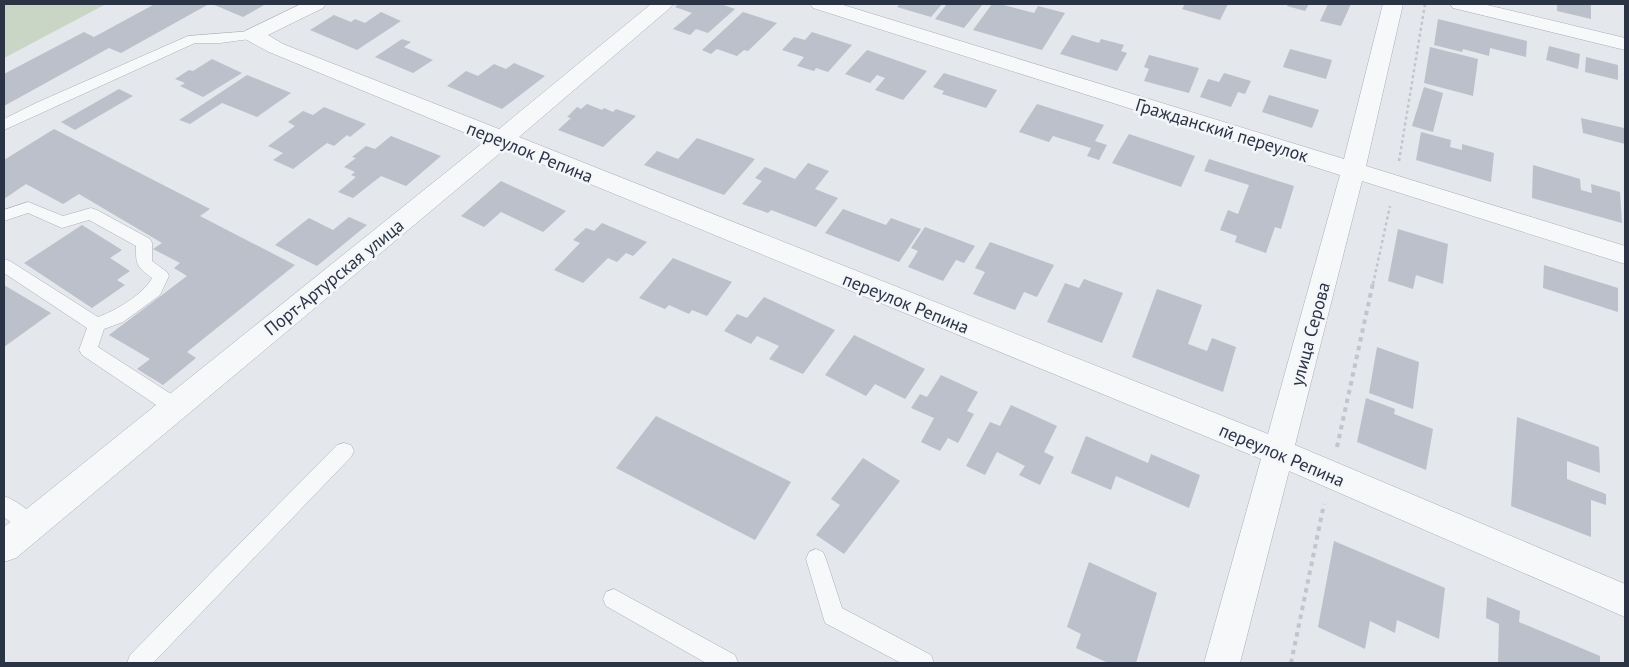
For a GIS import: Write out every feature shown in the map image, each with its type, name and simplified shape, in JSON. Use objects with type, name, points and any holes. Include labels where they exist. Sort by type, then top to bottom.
[{"type":"street","points":[[252,35],[316,4]]},
{"type":"street","name":"Порт-Артурская улица","points":[[4,547],[663,4]]},
{"type":"street","name":"Гражданский переулок","points":[[820,4],[1625,255]]},
{"type":"street","name":"улица Серова","points":[[1222,663],[1353,171],[1392,4]]},
{"type":"street","points":[[1460,4],[1625,44]]},
{"type":"street","name":"переулок Репина","points":[[252,35],[276,48],[500,140],[1278,452],[1625,601]]},
{"type":"lane","points":[[4,125],[41,106],[193,39],[220,39],[252,35]]},
{"type":"lane","points":[[4,216],[28,207],[62,222],[91,214],[144,243],[144,264],[161,276],[154,290],[117,317],[97,325],[88,350],[175,407]]},
{"type":"lane","points":[[4,265],[97,325]]},
{"type":"lane","points":[[138,663],[344,451]]},
{"type":"lane","points":[[4,505],[30,525]]},
{"type":"lane","points":[[816,559],[833,615],[900,658],[923,663]]},
{"type":"lane","points":[[614,599],[727,663]]},
{"type":"path","points":[[1291,663],[1395,184],[1425,4]]},
{"type":"green space","points":[[4,4],[106,4],[4,58]]},
{"type":"building","points":[[149,4],[209,4],[121,53],[109,48],[4,106],[4,74],[84,32],[94,37],[153,5]]},
{"type":"building","points":[[212,4],[266,4],[243,17]]},
{"type":"building","points":[[679,4],[721,4],[735,9],[708,33],[696,29],[690,35],[673,29],[692,13],[675,7]]},
{"type":"building","points":[[900,4],[942,4],[931,17],[897,7]]},
{"type":"building","points":[[947,4],[983,4],[964,28],[935,19]]},
{"type":"building","points":[[992,4],[1000,4],[1034,13],[1038,6],[1065,13],[1042,50],[973,30]]},
{"type":"building","points":[[1185,4],[1228,4],[1220,20],[1182,9]]},
{"type":"building","points":[[1288,4],[1309,4],[1305,11],[1287,6]]},
{"type":"building","points":[[1328,4],[1351,4],[1341,26],[1320,21]]},
{"type":"building","points":[[1557,4],[1591,4],[1591,19],[1557,11]]},
{"type":"building","points":[[381,12],[401,21],[357,50],[310,30],[334,15],[351,22],[355,19],[365,23]]},
{"type":"building","points":[[743,12],[777,23],[748,51],[744,50],[737,56],[717,49],[711,54],[702,50]]},
{"type":"building","points":[[1438,19],[1527,41],[1526,57],[1490,48],[1489,56],[1463,49],[1462,52],[1434,45]]},
{"type":"building","points":[[812,32],[852,45],[828,72],[816,68],[814,71],[797,66],[804,57],[782,50],[794,37],[805,40]]},
{"type":"building","points":[[1072,35],[1099,43],[1101,39],[1124,45],[1121,51],[1127,53],[1117,71],[1060,54]]},
{"type":"building","points":[[402,39],[411,42],[404,47],[433,60],[413,73],[375,57]]},
{"type":"building","points":[[1549,46],[1580,54],[1578,69],[1546,60]]},
{"type":"building","points":[[1430,47],[1478,59],[1473,96],[1424,83]]},
{"type":"building","points":[[1290,49],[1332,60],[1326,79],[1283,67]]},
{"type":"building","points":[[867,50],[927,71],[903,100],[875,90],[885,78],[877,75],[870,83],[845,74]]},
{"type":"building","points":[[1149,55],[1199,68],[1189,93],[1144,81],[1149,69],[1144,67]]},
{"type":"building","points":[[1586,57],[1618,65],[1618,80],[1585,72]]},
{"type":"building","points":[[212,59],[242,73],[203,97],[180,86],[185,83],[175,79],[189,70],[193,71]]},
{"type":"building","points":[[514,63],[545,76],[502,109],[447,86],[466,71],[478,76],[494,64],[506,69]]},
{"type":"building","points":[[944,73],[997,90],[986,108],[942,94],[944,91],[933,87]]},
{"type":"building","points":[[1224,73],[1251,81],[1245,94],[1238,92],[1231,107],[1200,97],[1208,79],[1219,82]]},
{"type":"building","points":[[247,75],[291,93],[257,117],[222,103],[190,124],[179,120]]},
{"type":"building","points":[[1424,87],[1443,93],[1433,132],[1412,126]]},
{"type":"building","points":[[119,89],[133,96],[75,130],[61,122]]},
{"type":"building","points":[[1269,95],[1319,110],[1312,128],[1262,112]]},
{"type":"building","points":[[587,104],[602,110],[604,108],[613,112],[616,109],[636,116],[603,147],[558,130],[571,118],[567,117],[577,107],[581,109]]},
{"type":"building","points":[[1037,104],[1104,125],[1095,141],[1107,145],[1099,160],[1087,156],[1091,148],[1053,136],[1049,142],[1019,132]]},
{"type":"building","points":[[324,107],[366,124],[350,137],[347,135],[334,146],[327,143],[293,169],[273,160],[283,153],[268,146],[295,126],[288,122],[303,111],[313,115]]},
{"type":"building","points":[[1581,118],[1624,128],[1625,144],[1583,133]]},
{"type":"building","points":[[54,129],[210,209],[200,216],[295,265],[187,352],[196,358],[163,385],[137,369],[150,359],[109,335],[187,276],[174,268],[180,263],[153,249],[162,243],[79,194],[63,204],[26,184],[4,199],[4,160]]},
{"type":"building","points":[[1421,132],[1451,140],[1450,147],[1462,150],[1462,144],[1494,153],[1491,182],[1416,160]]},
{"type":"building","points":[[1129,134],[1195,156],[1181,187],[1112,163]]},
{"type":"building","points":[[391,136],[441,156],[406,186],[381,176],[353,198],[338,192],[356,177],[351,175],[355,172],[344,167],[356,158],[352,157],[366,146],[375,149]]},
{"type":"building","points":[[697,138],[755,159],[724,195],[644,165],[657,151],[678,159]]},
{"type":"building","points":[[1209,159],[1294,186],[1281,229],[1275,227],[1266,253],[1235,242],[1237,236],[1220,230],[1228,210],[1238,214],[1249,185],[1204,171]]},
{"type":"building","points":[[808,163],[829,171],[815,189],[838,198],[816,227],[771,210],[768,213],[742,204],[762,181],[755,178],[765,167],[795,179]]},
{"type":"building","points":[[1533,165],[1580,179],[1581,190],[1592,193],[1591,184],[1620,192],[1622,223],[1532,198]]},
{"type":"building","points":[[501,181],[566,211],[543,232],[501,212],[484,227],[461,216]]},
{"type":"building","points":[[843,209],[886,225],[891,218],[921,229],[899,262],[825,233]]},
{"type":"building","points":[[349,217],[367,225],[317,266],[275,245],[309,218],[333,230]]},
{"type":"building","points":[[602,223],[647,242],[633,256],[626,253],[617,262],[608,258],[583,283],[554,270],[580,243],[573,240],[586,228],[594,231]]},
{"type":"building","points":[[82,225],[122,250],[110,258],[130,271],[117,280],[125,285],[92,308],[24,263]]},
{"type":"building","points":[[925,227],[975,246],[964,263],[956,260],[943,281],[908,267],[918,251],[911,248]]},
{"type":"building","points":[[1398,229],[1448,244],[1443,284],[1416,275],[1413,289],[1388,281]]},
{"type":"building","points":[[990,242],[1054,265],[1037,297],[1024,292],[1015,310],[973,294],[985,272],[975,268]]},
{"type":"building","points":[[673,258],[732,282],[707,316],[692,310],[689,314],[669,305],[665,309],[639,298]]},
{"type":"building","points":[[1544,265],[1618,288],[1618,312],[1543,288]]},
{"type":"building","points":[[1084,279],[1123,293],[1102,343],[1047,322],[1065,283],[1079,288]]},
{"type":"building","points":[[4,285],[51,313],[4,347]]},
{"type":"building","points":[[1157,289],[1202,305],[1188,344],[1207,351],[1212,338],[1236,347],[1223,392],[1132,357]]},
{"type":"building","points":[[764,297],[835,330],[803,374],[769,359],[779,346],[757,336],[751,344],[724,331],[737,314],[747,318]]},
{"type":"building","points":[[854,335],[925,369],[905,399],[875,384],[866,396],[825,375]]},
{"type":"building","points":[[1377,347],[1419,362],[1413,409],[1369,393]]},
{"type":"building","points":[[941,375],[978,392],[967,411],[974,414],[958,443],[948,438],[940,451],[921,442],[934,418],[911,408],[920,394],[927,397]]},
{"type":"building","points":[[1366,398],[1395,409],[1394,414],[1433,429],[1426,470],[1357,442]]},
{"type":"building","points":[[1011,405],[1057,426],[1044,452],[1054,457],[1040,485],[1019,475],[1025,466],[997,452],[985,475],[966,466],[990,422],[1000,426]]},
{"type":"building","points":[[656,416],[791,482],[755,540],[616,468]]},
{"type":"building","points":[[1517,417],[1599,447],[1600,473],[1567,461],[1567,479],[1606,494],[1606,505],[1591,500],[1591,537],[1511,506]]},
{"type":"building","points":[[1086,436],[1148,463],[1151,454],[1200,475],[1189,508],[1116,476],[1111,490],[1071,473]]},
{"type":"building","points":[[863,458],[900,481],[844,554],[816,535],[840,505],[831,499]]},
{"type":"building","points":[[1334,541],[1445,588],[1439,639],[1397,620],[1395,633],[1370,621],[1365,649],[1318,627]]},
{"type":"building","points":[[1089,562],[1157,593],[1136,663],[1108,663],[1076,648],[1081,634],[1067,627]]},
{"type":"building","points":[[1487,597],[1520,611],[1519,622],[1600,656],[1600,663],[1498,663],[1499,624],[1486,618]]}]
